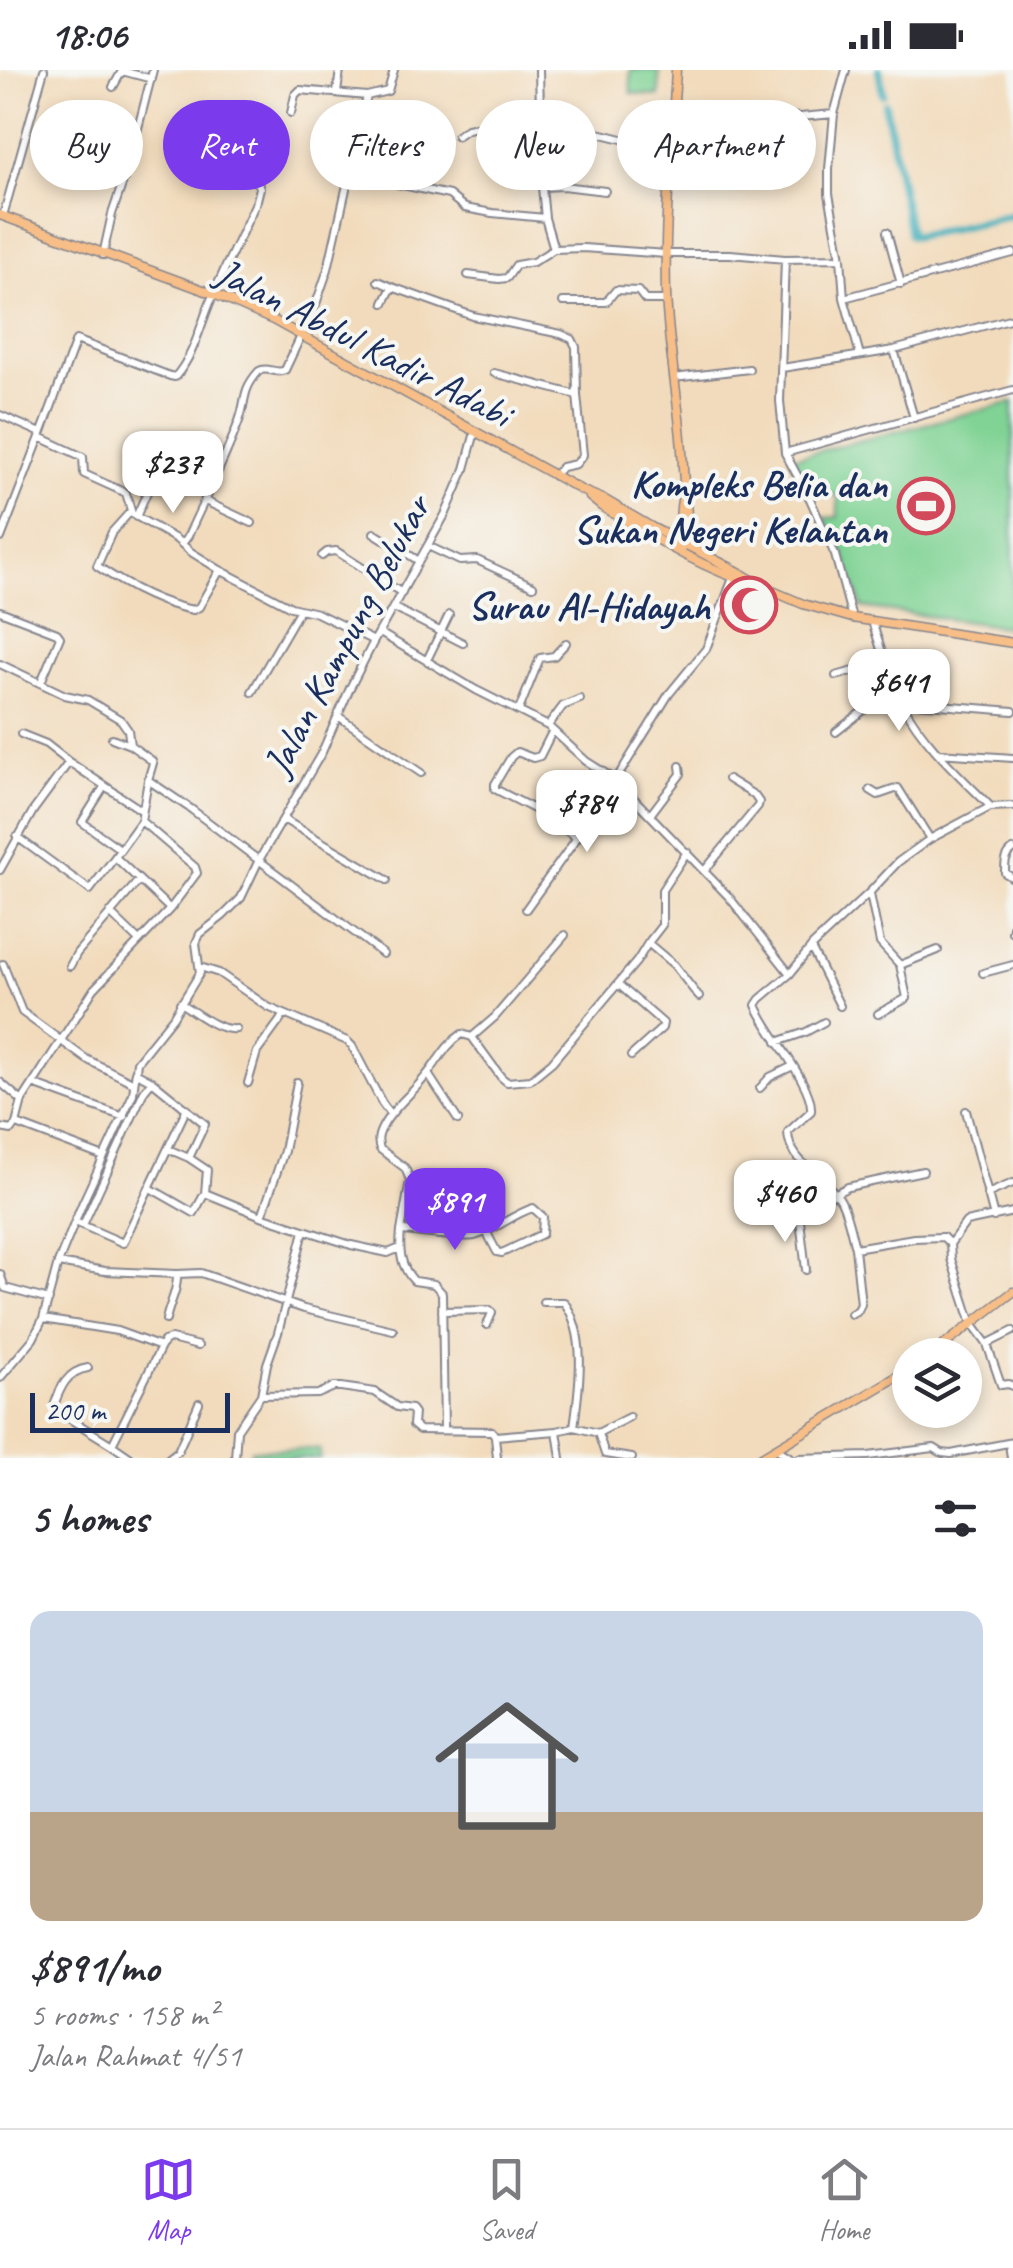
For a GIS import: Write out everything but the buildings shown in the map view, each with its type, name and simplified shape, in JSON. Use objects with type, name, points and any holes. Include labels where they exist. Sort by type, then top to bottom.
[{"type":"main road","points":[[674,100],[676,70]]},
{"type":"main road","points":[[669,190],[666,300],[687,506],[686,533],[679,546]]},
{"type":"main road","name":"Jalan Abdul Kadir Adabi","points":[[2,216],[214,294],[302,335],[601,506],[764,588]]},
{"type":"main road","name":"Jalan Abdul Kadir Adabi","points":[[679,546],[734,578],[852,618],[1013,642]]},
{"type":"main road","points":[[952,1338],[1013,1292]]},
{"type":"main road","points":[[760,1458],[892,1380]]},
{"type":"street","points":[[2,216],[44,70]]},
{"type":"street","points":[[337,93],[340,70]]},
{"type":"street","points":[[291,113],[300,90],[366,96],[388,91],[394,70]]},
{"type":"street","points":[[539,70],[540,100]]},
{"type":"street","points":[[846,70],[834,114],[829,194],[844,298],[860,355]]},
{"type":"street","points":[[103,255],[152,74],[122,71],[113,87]]},
{"type":"street","points":[[365,100],[366,96]]},
{"type":"street","points":[[816,115],[834,114]]},
{"type":"street","points":[[456,136],[476,127]]},
{"type":"street","points":[[597,189],[605,190]]},
{"type":"street","points":[[1,538],[76,340],[175,377],[192,349],[259,190]]},
{"type":"street","points":[[182,544],[205,501],[255,374],[262,369],[285,370],[302,335],[328,269],[347,190]]},
{"type":"street","points":[[426,190],[449,195],[465,208],[545,218]]},
{"type":"street","points":[[542,190],[554,249]]},
{"type":"street","points":[[886,232],[901,284]]},
{"type":"street","points":[[468,274],[507,278],[516,265],[532,262],[554,249],[730,254],[785,260],[841,258]]},
{"type":"street","points":[[844,298],[1013,253]]},
{"type":"street","points":[[785,260],[780,401],[786,453],[835,555],[852,618]]},
{"type":"street","points":[[378,281],[474,316],[572,340],[578,360],[576,394],[583,455],[576,464],[562,467],[554,476]]},
{"type":"street","points":[[384,304],[392,287]]},
{"type":"street","points":[[564,302],[606,302],[614,291],[626,290],[638,290],[644,300],[666,300]]},
{"type":"street","points":[[782,368],[894,350],[1013,318]]},
{"type":"street","points":[[894,350],[914,418]]},
{"type":"street","points":[[674,378],[749,369]]},
{"type":"street","points":[[494,373],[576,394]]},
{"type":"street","points":[[786,453],[1013,390]]},
{"type":"street","points":[[0,415],[83,457],[84,474],[126,493],[133,514],[220,570],[374,641]]},
{"type":"street","name":"Jalan Kampung Belukar","points":[[135,1072],[137,1062],[174,1018],[200,973],[196,943],[200,934],[240,898],[320,755],[374,641],[446,512],[476,432]]},
{"type":"street","points":[[164,454],[133,514],[112,532],[97,566],[139,589],[193,610],[199,607],[220,570]]},
{"type":"street","points":[[205,501],[252,522]]},
{"type":"street","points":[[374,533],[420,561]]},
{"type":"street","points":[[428,546],[460,561],[477,560],[533,586]]},
{"type":"street","points":[[322,556],[336,551],[402,593]]},
{"type":"street","points":[[526,910],[616,780],[669,694],[706,650],[734,578]]},
{"type":"street","points":[[394,608],[464,643]]},
{"type":"street","points":[[252,692],[300,610]]},
{"type":"street","points":[[0,611],[60,637],[41,682]]},
{"type":"street","points":[[427,660],[448,615]]},
{"type":"street","points":[[872,621],[895,687],[917,728],[936,753],[990,807]]},
{"type":"street","points":[[380,633],[550,729],[586,761],[616,780],[688,852],[790,974]]},
{"type":"street","points":[[518,710],[540,658],[554,656],[566,643]]},
{"type":"street","points":[[836,676],[886,662]]},
{"type":"street","points":[[0,664],[65,695],[88,700],[121,720],[128,730],[130,746]]},
{"type":"street","points":[[836,732],[873,703],[876,696],[895,687]]},
{"type":"street","points":[[577,838],[542,813],[495,789],[495,784],[518,752],[532,758],[540,756],[564,706],[580,699]]},
{"type":"street","points":[[902,702],[1013,711]]},
{"type":"street","points":[[338,716],[421,773]]},
{"type":"street","points":[[21,734],[46,744],[141,810]]},
{"type":"street","points":[[18,836],[90,890],[141,820],[153,763],[112,738]]},
{"type":"street","points":[[936,753],[1013,758]]},
{"type":"street","points":[[0,870],[18,836],[69,762]]},
{"type":"street","points":[[650,815],[681,774],[680,766]]},
{"type":"street","points":[[704,870],[758,806],[758,798],[728,779]]},
{"type":"street","points":[[148,780],[382,954]]},
{"type":"street","points":[[104,787],[82,822],[120,849]]},
{"type":"street","points":[[870,790],[880,795],[898,788],[930,839]]},
{"type":"street","points":[[851,1314],[861,1304],[860,1286],[855,1248],[842,1203],[801,1160],[788,1138],[788,1132],[812,1106],[756,1004],[898,862],[930,839],[990,807],[1013,806]]},
{"type":"street","points":[[284,819],[386,880]]},
{"type":"street","points":[[0,1128],[12,1130],[22,1101],[94,988],[170,910],[197,873],[141,820]]},
{"type":"street","points":[[1013,850],[1005,864],[1006,875],[1013,878]]},
{"type":"street","points":[[444,1430],[442,1293],[439,1288],[414,1281],[404,1268],[400,1248],[409,1173],[380,1149],[378,1136],[390,1114],[458,1036],[472,1037],[504,1080],[530,1080],[552,1062],[662,924],[662,890],[688,852]]},
{"type":"street","points":[[115,857],[170,910]]},
{"type":"street","points":[[70,966],[76,953],[139,880]]},
{"type":"street","points":[[870,892],[880,944],[900,964],[907,1000],[878,1014]]},
{"type":"street","points":[[110,914],[138,940]]},
{"type":"street","points":[[472,1037],[495,1018],[566,935]]},
{"type":"street","points":[[648,943],[674,965],[699,997]]},
{"type":"street","points":[[811,948],[840,1006]]},
{"type":"street","points":[[900,964],[938,950]]},
{"type":"street","points":[[3,964],[22,1012],[86,1059],[134,1083]]},
{"type":"street","points":[[983,972],[1013,965]]},
{"type":"street","points":[[200,968],[220,973],[284,1015],[347,1041],[390,1114]]},
{"type":"street","points":[[618,984],[663,1023],[631,1056]]},
{"type":"street","points":[[180,1004],[222,1028],[236,1029]]},
{"type":"street","points":[[248,1083],[257,1052],[284,1015]]},
{"type":"street","points":[[776,1042],[824,1022]]},
{"type":"street","points":[[760,1088],[770,1077],[793,1066]]},
{"type":"street","points":[[78,1224],[134,1094],[135,1072],[205,1124],[189,1158]]},
{"type":"street","points":[[428,1074],[458,1120]]},
{"type":"street","points":[[0,1378],[27,1348],[43,1319],[58,1263],[152,1081]]},
{"type":"street","points":[[0,1082],[22,1101]]},
{"type":"street","points":[[262,1216],[284,1151],[298,1082]]},
{"type":"street","points":[[33,1084],[124,1116]]},
{"type":"street","points":[[78,1224],[123,1243],[187,1108]]},
{"type":"street","points":[[966,1111],[994,1217]]},
{"type":"street","points":[[16,1124],[104,1157]]},
{"type":"street","points":[[150,1188],[194,1213],[205,1193],[207,1170],[168,1150]]},
{"type":"street","points":[[806,1270],[799,1212],[834,1192],[858,1184],[923,1171]]},
{"type":"street","points":[[987,1194],[1013,1183]]},
{"type":"street","points":[[205,1193],[304,1231],[388,1253],[400,1248]]},
{"type":"street","points":[[401,1230],[471,1236],[533,1208],[543,1217],[542,1234],[502,1253],[497,1252],[486,1232]]},
{"type":"street","points":[[1013,1212],[966,1222],[950,1244],[951,1259],[972,1323],[987,1344],[1001,1385],[1013,1386]]},
{"type":"street","points":[[236,1458],[237,1430],[262,1395],[266,1364],[287,1302],[304,1231]]},
{"type":"street","points":[[855,1248],[914,1238],[943,1238],[950,1244]]},
{"type":"street","points":[[58,1263],[105,1271],[201,1273],[304,1309],[392,1330]]},
{"type":"street","points":[[0,1274],[5,1288],[49,1300]]},
{"type":"street","points":[[166,1320],[177,1288],[176,1274]]},
{"type":"street","points":[[543,1302],[564,1302],[570,1310],[581,1371],[574,1427]]},
{"type":"street","points":[[442,1311],[490,1310],[488,1325]]},
{"type":"street","points":[[43,1319],[117,1331],[161,1347]]},
{"type":"street","points":[[987,1344],[1013,1331]]},
{"type":"street","points":[[112,1444],[167,1339],[198,1346]]},
{"type":"street","points":[[88,1368],[70,1374],[54,1406],[57,1412],[132,1458]]},
{"type":"street","points":[[262,1395],[318,1394],[337,1386],[370,1390],[397,1407],[413,1411],[416,1429],[488,1430],[495,1436],[498,1458]]},
{"type":"street","points":[[168,1458],[178,1451],[199,1402]]},
{"type":"street","points":[[495,1436],[574,1427],[598,1433],[629,1417]]},
{"type":"street","points":[[557,1430],[561,1458]]},
{"type":"street","points":[[598,1433],[605,1454],[632,1458]]},
{"type":"street","points":[[800,1458],[894,1456],[934,1448],[951,1454],[1011,1442],[1011,1458]]},
{"type":"street","points":[[776,1448],[792,1458]]},
{"type":"green space","points":[[630,70],[659,70],[659,96],[631,93]]},
{"type":"green space","name":"Kompleks Belia dan Sukan Negeri Kelantan","points":[[1013,402],[1013,628],[862,607],[843,551],[824,518],[838,517],[838,495],[812,495],[791,458]]},
{"type":"green space","points":[[320,1449],[320,1458],[252,1458],[251,1450]]},
{"type":"waterway","points":[[879,70],[883,94]]},
{"type":"waterway","points":[[885,104],[910,235],[1013,215]]},
{"type":"place","name":"Kompleks Belia dan Sukan Negeri Kelantan","points":[[926,506]]},
{"type":"place","name":"Surau Al-Hidayah","points":[[749,605]]}]
